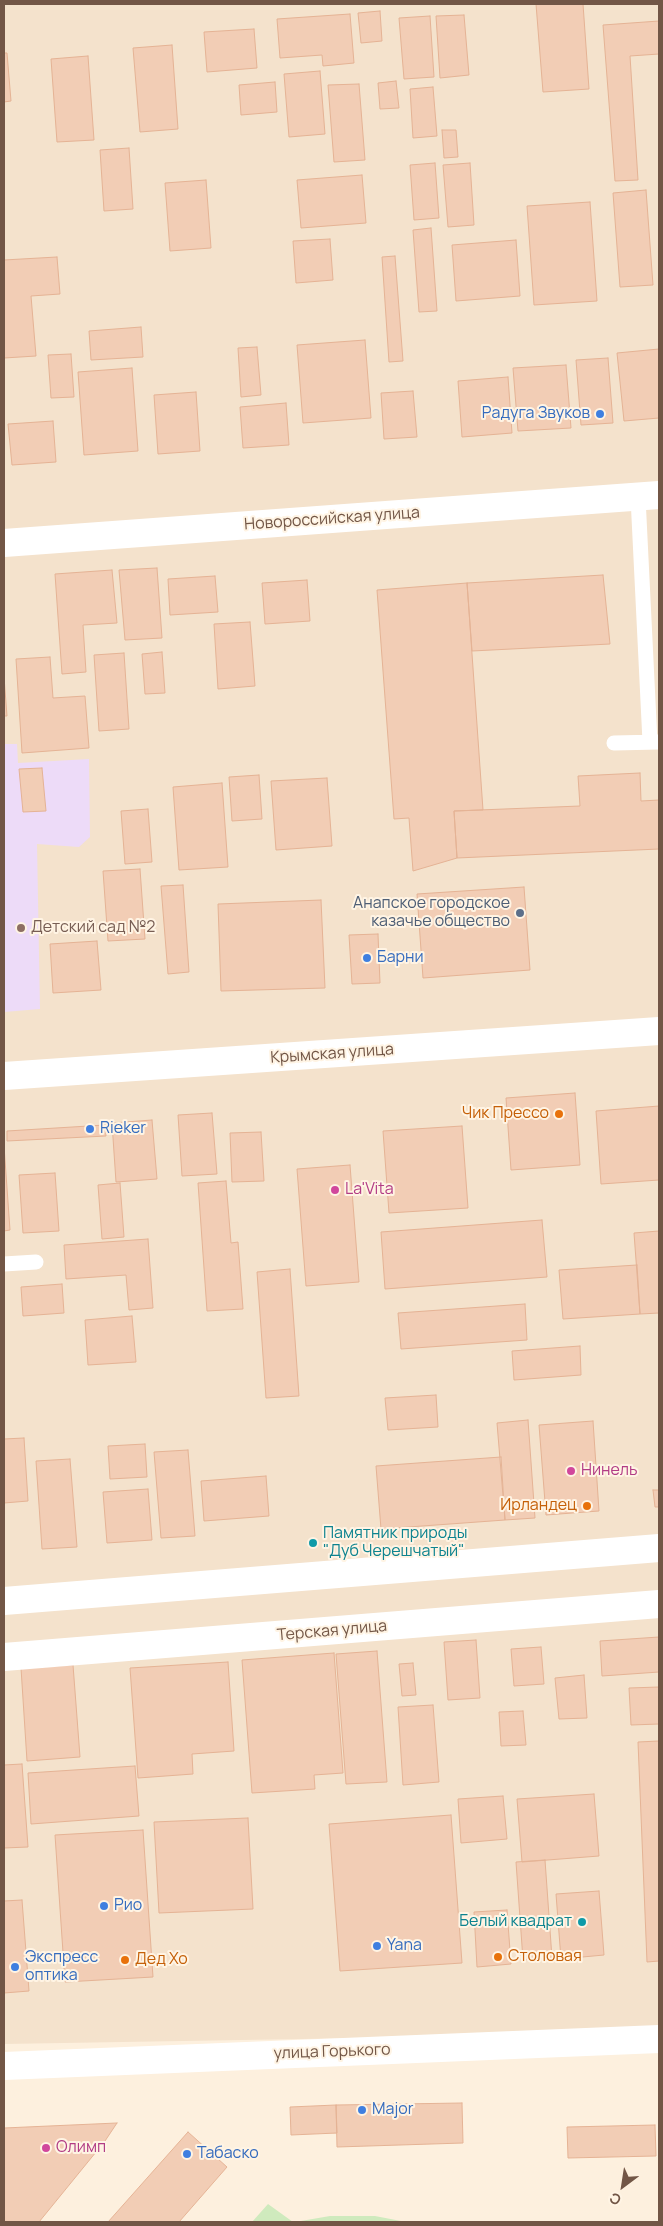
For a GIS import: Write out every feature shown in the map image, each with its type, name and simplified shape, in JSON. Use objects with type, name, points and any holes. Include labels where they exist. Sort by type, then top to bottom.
[{"type":"street","name":"Новороссийская улица","points":[[4,543],[648,496]]},
{"type":"street","name":"Крымская улица","points":[[4,1076],[659,1031]]},
{"type":"street","points":[[4,1601],[659,1548]]},
{"type":"street","name":"Терская улица","points":[[4,1658],[659,1604]]},
{"type":"street","name":"улица Горького","points":[[4,2066],[659,2039]]},
{"type":"lane","points":[[614,743],[655,742],[648,496]]},
{"type":"lane","points":[[4,1264],[36,1262]]},
{"type":"shaded area","points":[[4,4],[659,4],[659,2033],[4,2044]]},
{"type":"shaded area","name":"Детский сад №2","points":[[4,744],[17,744],[18,763],[89,759],[90,837],[79,847],[37,844],[40,1009],[4,1012]]},
{"type":"green space","points":[[268,2204],[293,2222],[252,2222]]},
{"type":"green space","points":[[330,2216],[375,2216],[406,2222],[295,2222]]},
{"type":"building","points":[[536,4],[583,4],[589,89],[543,92]]},
{"type":"building","points":[[380,11],[382,41],[361,43],[358,13]]},
{"type":"building","points":[[350,14],[354,63],[323,66],[322,55],[280,58],[277,19]]},
{"type":"building","points":[[464,15],[469,75],[440,78],[436,16]]},
{"type":"building","points":[[430,16],[434,77],[404,79],[399,18]]},
{"type":"building","points":[[659,21],[659,54],[630,56],[638,180],[615,181],[603,25]]},
{"type":"building","points":[[254,29],[257,68],[207,72],[204,32]]},
{"type":"building","points":[[172,45],[178,129],[140,132],[133,48]]},
{"type":"building","points":[[4,53],[7,53],[11,101],[4,102]]},
{"type":"building","points":[[88,56],[94,140],[57,142],[51,59]]},
{"type":"building","points":[[320,71],[325,134],[289,137],[284,74]]},
{"type":"building","points":[[396,81],[399,108],[380,109],[378,83]]},
{"type":"building","points":[[275,82],[277,112],[241,115],[239,85]]},
{"type":"building","points":[[359,84],[365,160],[334,162],[328,85]]},
{"type":"building","points":[[433,87],[437,136],[413,138],[410,89]]},
{"type":"building","points":[[442,130],[456,130],[458,157],[444,158]]},
{"type":"building","points":[[129,148],[133,209],[104,211],[100,150]]},
{"type":"building","points":[[435,163],[439,218],[414,220],[410,165]]},
{"type":"building","points":[[470,163],[474,225],[448,227],[443,165]]},
{"type":"building","points":[[362,175],[366,223],[301,228],[297,180]]},
{"type":"building","points":[[206,180],[211,248],[170,251],[165,183]]},
{"type":"building","points":[[646,190],[653,285],[620,287],[613,193]]},
{"type":"building","points":[[590,202],[597,301],[534,305],[527,206]]},
{"type":"building","points":[[431,228],[437,311],[419,312],[413,230]]},
{"type":"building","points":[[330,239],[333,280],[296,283],[293,241]]},
{"type":"building","points":[[516,240],[520,296],[456,301],[452,245]]},
{"type":"building","points":[[395,256],[403,361],[389,362],[382,257]]},
{"type":"building","points":[[57,257],[60,294],[31,296],[36,356],[4,358],[4,260]]},
{"type":"building","points":[[141,327],[143,357],[91,360],[89,331]]},
{"type":"building","points":[[365,340],[371,418],[303,423],[297,345]]},
{"type":"building","points":[[257,347],[261,395],[241,397],[238,348]]},
{"type":"building","points":[[659,349],[659,418],[624,421],[617,353]]},
{"type":"building","points":[[71,354],[74,397],[51,398],[48,355]]},
{"type":"building","points":[[608,358],[613,423],[581,425],[576,360]]},
{"type":"building","points":[[566,365],[571,428],[518,431],[513,368]]},
{"type":"building","points":[[132,368],[138,451],[84,455],[78,372]]},
{"type":"building","points":[[508,377],[512,433],[462,437],[458,381]]},
{"type":"building","points":[[413,391],[417,437],[384,439],[381,393]]},
{"type":"building","points":[[196,392],[200,451],[158,454],[154,395]]},
{"type":"building","points":[[286,403],[289,445],[243,448],[240,407]]},
{"type":"building","points":[[53,421],[56,462],[12,465],[8,424]]},
{"type":"building","points":[[157,568],[162,638],[125,640],[119,570]]},
{"type":"building","points":[[112,570],[117,623],[83,625],[86,672],[62,674],[55,574]]},
{"type":"building","points":[[603,575],[610,644],[472,651],[467,583]]},
{"type":"building","points":[[215,576],[218,612],[170,615],[168,579]]},
{"type":"building","points":[[307,580],[310,621],[265,624],[262,583]]},
{"type":"building","points":[[467,583],[483,810],[454,811],[457,858],[413,871],[409,818],[394,819],[377,590]]},
{"type":"building","points":[[250,622],[255,686],[218,689],[214,624]]},
{"type":"building","points":[[162,652],[165,693],[145,694],[142,654]]},
{"type":"building","points":[[124,653],[129,729],[99,731],[94,655]]},
{"type":"building","points":[[50,657],[53,698],[85,696],[89,748],[22,753],[16,659]]},
{"type":"building","points":[[4,677],[7,716],[4,716]]},
{"type":"building","points":[[42,768],[46,811],[23,812],[19,769]]},
{"type":"building","points":[[640,773],[641,801],[659,800],[659,849],[457,858],[454,811],[580,806],[578,776]]},
{"type":"building","points":[[259,775],[262,819],[232,821],[229,777]]},
{"type":"building","points":[[327,778],[332,846],[276,850],[271,781]]},
{"type":"building","points":[[222,783],[228,867],[179,870],[173,787]]},
{"type":"building","points":[[148,809],[152,862],[125,864],[121,811]]},
{"type":"building","points":[[140,869],[145,939],[108,941],[103,871]]},
{"type":"building","points":[[183,885],[189,972],[168,974],[161,886]]},
{"type":"building","points":[[524,887],[530,970],[423,978],[417,894]]},
{"type":"building","points":[[321,900],[325,988],[221,991],[218,904]]},
{"type":"building","points":[[378,934],[380,983],[352,984],[349,935]]},
{"type":"building","points":[[97,941],[101,990],[53,993],[50,944]]},
{"type":"building","points":[[575,1093],[580,1165],[511,1170],[506,1098]]},
{"type":"building","points":[[659,1106],[659,1180],[601,1184],[596,1111]]},
{"type":"building","points":[[212,1113],[217,1174],[182,1176],[178,1115]]},
{"type":"building","points":[[152,1120],[157,1179],[116,1182],[112,1123]]},
{"type":"building","points":[[105,1125],[106,1136],[7,1141],[7,1131]]},
{"type":"building","points":[[462,1126],[468,1208],[389,1213],[383,1131]]},
{"type":"building","points":[[261,1132],[264,1181],[232,1182],[230,1133]]},
{"type":"building","points":[[4,1146],[10,1230],[4,1231]]},
{"type":"building","points":[[350,1165],[359,1282],[306,1286],[297,1169]]},
{"type":"building","points":[[55,1173],[59,1231],[23,1233],[19,1175]]},
{"type":"building","points":[[226,1181],[231,1243],[238,1242],[243,1309],[207,1311],[198,1183]]},
{"type":"building","points":[[120,1183],[124,1237],[102,1239],[98,1185]]},
{"type":"building","points":[[542,1220],[547,1277],[385,1289],[381,1232]]},
{"type":"building","points":[[659,1231],[659,1313],[640,1314],[634,1233]]},
{"type":"building","points":[[148,1239],[153,1308],[129,1310],[126,1275],[66,1279],[64,1245]]},
{"type":"building","points":[[637,1265],[640,1314],[563,1319],[559,1270]]},
{"type":"building","points":[[290,1269],[299,1396],[266,1398],[257,1272]]},
{"type":"building","points":[[62,1284],[64,1313],[23,1316],[21,1287]]},
{"type":"building","points":[[525,1304],[527,1340],[401,1349],[398,1313]]},
{"type":"building","points":[[132,1316],[136,1362],[88,1365],[85,1320]]},
{"type":"building","points":[[580,1346],[581,1375],[514,1380],[512,1351]]},
{"type":"building","points":[[436,1395],[438,1427],[388,1430],[385,1398]]},
{"type":"building","points":[[528,1420],[535,1518],[505,1520],[497,1423]]},
{"type":"building","points":[[593,1421],[599,1511],[546,1515],[539,1425]]},
{"type":"building","points":[[24,1438],[28,1501],[4,1503],[4,1439]]},
{"type":"building","points":[[145,1444],[147,1477],[110,1479],[108,1446]]},
{"type":"building","points":[[188,1450],[195,1536],[161,1538],[154,1452]]},
{"type":"building","points":[[501,1457],[505,1520],[381,1529],[376,1466]]},
{"type":"building","points":[[70,1459],[77,1547],[42,1549],[36,1461]]},
{"type":"building","points":[[266,1476],[269,1516],[204,1521],[201,1481]]},
{"type":"building","points":[[148,1489],[152,1540],[107,1543],[103,1492]]},
{"type":"building","points":[[653,1490],[659,1490],[659,1507],[655,1507]]},
{"type":"building","points":[[659,1637],[659,1672],[602,1676],[600,1641]]},
{"type":"building","points":[[476,1640],[480,1698],[448,1700],[444,1642]]},
{"type":"building","points":[[541,1647],[544,1684],[514,1686],[511,1649]]},
{"type":"building","points":[[377,1651],[387,1782],[346,1784],[336,1654]]},
{"type":"building","points":[[334,1653],[343,1773],[314,1775],[315,1789],[252,1793],[242,1660]]},
{"type":"building","points":[[228,1662],[234,1751],[192,1754],[193,1774],[138,1778],[130,1668]]},
{"type":"building","points":[[413,1663],[416,1695],[402,1696],[399,1664]]},
{"type":"building","points":[[73,1665],[80,1757],[27,1761],[21,1668]]},
{"type":"building","points":[[584,1675],[587,1718],[559,1719],[555,1678]]},
{"type":"building","points":[[659,1687],[659,1724],[631,1725],[629,1688]]},
{"type":"building","points":[[433,1705],[439,1782],[403,1785],[398,1707]]},
{"type":"building","points":[[523,1711],[526,1745],[501,1746],[499,1712]]},
{"type":"building","points":[[659,1741],[659,1961],[647,1962],[638,1742]]},
{"type":"building","points":[[22,1764],[28,1847],[4,1848],[4,1765]]},
{"type":"building","points":[[135,1766],[139,1816],[31,1824],[28,1773]]},
{"type":"building","points":[[594,1794],[599,1856],[522,1862],[517,1799]]},
{"type":"building","points":[[503,1796],[507,1839],[461,1843],[458,1799]]},
{"type":"building","points":[[451,1815],[462,1963],[340,1971],[329,1824]]},
{"type":"building","points":[[248,1818],[253,1909],[159,1913],[154,1822]]},
{"type":"building","name":"Рио","points":[[143,1830],[153,1977],[65,1982],[55,1835]]},
{"type":"building","points":[[545,1860],[552,1958],[523,1960],[516,1862]]},
{"type":"building","points":[[599,1891],[604,1955],[561,1959],[556,1894]]},
{"type":"building","points":[[22,1900],[29,1991],[4,1993],[4,1901]]},
{"type":"building","points":[[507,1910],[511,1964],[477,1967],[474,1912]]},
{"type":"building","points":[[462,2103],[463,2143],[337,2147],[336,2105]]},
{"type":"building","points":[[336,2105],[337,2133],[291,2135],[290,2107]]},
{"type":"building","points":[[117,2123],[105,2141],[39,2222],[4,2222],[4,2128]]},
{"type":"building","points":[[655,2125],[656,2156],[568,2158],[567,2127]]},
{"type":"building","points":[[188,2132],[227,2167],[179,2222],[108,2222]]},
{"type":"place","name":"Радуга Звуков","points":[[600,414]]},
{"type":"place","name":"Анапское городское казачье общество","points":[[520,913]]},
{"type":"place","name":"Детский сад №2","points":[[21,928]]},
{"type":"place","name":"Барни","points":[[367,958]]},
{"type":"place","name":"Чик Прессо","points":[[559,1114]]},
{"type":"place","name":"Rieker","points":[[90,1129]]},
{"type":"place","name":"La'Vita","points":[[335,1190]]},
{"type":"place","name":"Нинель","points":[[571,1471]]},
{"type":"place","name":"Ирландец","points":[[587,1506]]},
{"type":"place","name":"Памятник природы \"Дуб Черешчатый\"","points":[[313,1543]]},
{"type":"place","name":"Рио","points":[[104,1906]]},
{"type":"place","name":"Белый квадрат","points":[[582,1922]]},
{"type":"place","name":"Yana","points":[[377,1946]]},
{"type":"place","name":"Столовая","points":[[498,1957]]},
{"type":"place","name":"Дед Хо","points":[[125,1960]]},
{"type":"place","name":"Экспресс оптика","points":[[15,1967]]},
{"type":"place","name":"Major","points":[[362,2110]]},
{"type":"place","name":"Олимп","points":[[46,2148]]},
{"type":"place","name":"Табаско","points":[[187,2154]]}]
